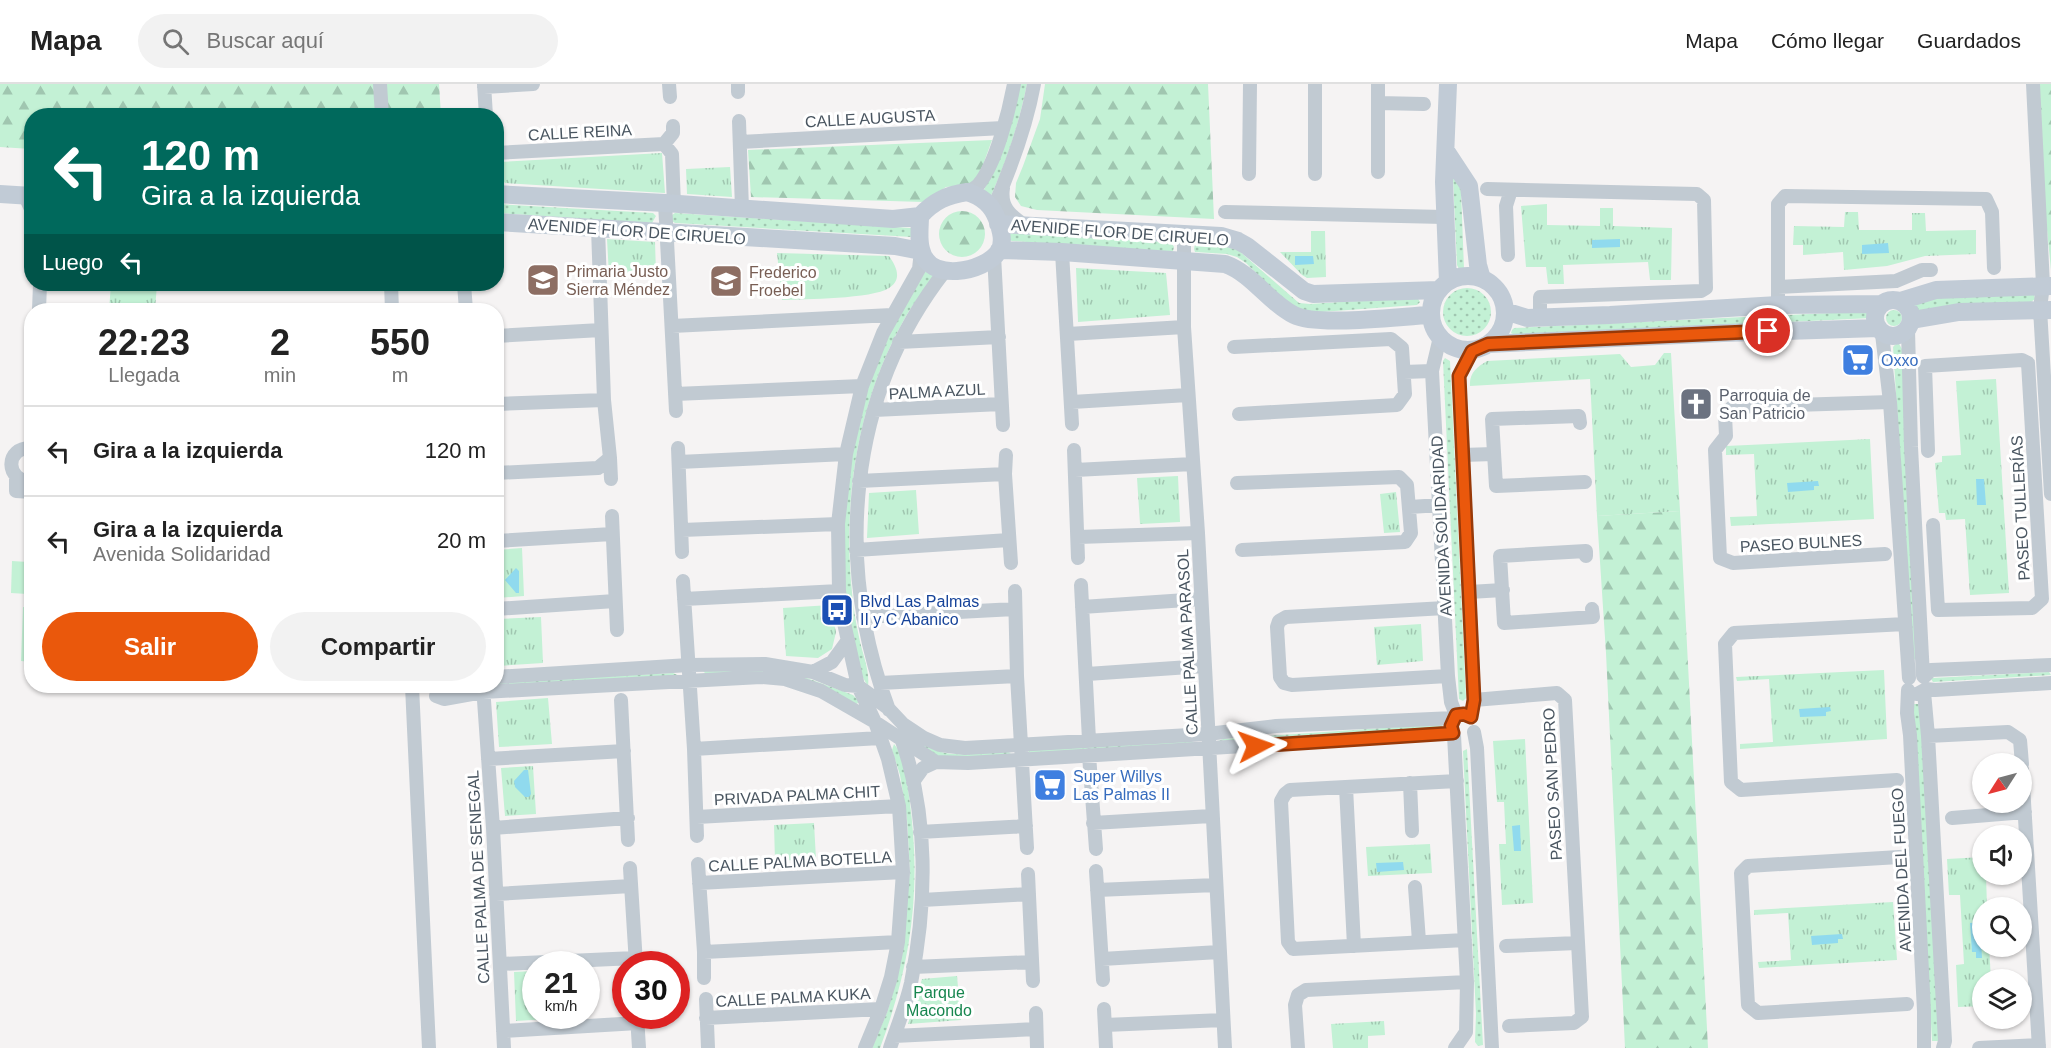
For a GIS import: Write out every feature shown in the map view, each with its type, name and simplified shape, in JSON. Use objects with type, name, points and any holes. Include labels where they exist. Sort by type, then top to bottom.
[{"type":"main road","points":[[1443,286],[1448,84]]},
{"type":"main road","points":[[1446,151],[1469,186],[1478,265],[1482,279]]},
{"type":"main road","points":[[967,192],[976,195],[996,216],[1002,242],[997,253],[979,266],[966,270],[945,271],[930,265],[921,251],[920,216],[931,204],[941,198],[967,192]]},
{"type":"main road","points":[[0,194],[24,200]]},
{"type":"main road","name":"AVENIDE FLOR DE CIRUELO","points":[[504,194],[893,219],[920,216]]},
{"type":"main road","name":"AVENIDE FLOR DE CIRUELO","points":[[996,216],[1024,225],[1221,236],[1238,241],[1260,254],[1304,291],[1313,294],[1443,286]]},
{"type":"main road","name":"AVENIDE FLOR DE CIRUELO","points":[[504,222],[895,246],[921,251]]},
{"type":"main road","name":"AVENIDE FLOR DE CIRUELO","points":[[997,253],[1062,252],[1213,262],[1237,268],[1284,309],[1306,320],[1431,315]]},
{"type":"main road","points":[[1480,347],[1501,330],[1505,311],[1492,285],[1482,279],[1465,276],[1443,286],[1434,297],[1431,315],[1440,337],[1448,344],[1460,349],[1757,331],[1880,331],[1894,336],[1910,325],[1959,312],[2046,309]]},
{"type":"main road","points":[[1505,311],[1527,318],[1540,311],[1610,315],[1778,295],[1891,302],[1936,290],[2047,286]]},
{"type":"main road","points":[[1891,302],[1910,310],[1910,325]]},
{"type":"main road","points":[[1880,331],[1876,312],[1891,302]]},
{"type":"street","points":[[380,84],[382,108]]},
{"type":"street","points":[[485,108],[484,85],[533,84]]},
{"type":"street","points":[[967,192],[978,186],[994,155],[1014,84]]},
{"type":"street","points":[[996,216],[1003,185],[1024,128],[1034,84]]},
{"type":"street","points":[[1249,174],[1250,84]]},
{"type":"street","points":[[1315,84],[1315,174]]},
{"type":"street","points":[[1378,84],[1378,172]]},
{"type":"street","points":[[2033,84],[2047,286],[2051,494]]},
{"type":"street","points":[[1378,103],[1424,104]]},
{"type":"street","points":[[739,121],[742,209]]},
{"type":"street","points":[[673,126],[673,133],[664,144],[672,154],[667,232],[676,411]]},
{"type":"street","name":"CALLE AUGUSTA","points":[[740,142],[1003,128]]},
{"type":"street","name":"CALLE REINA","points":[[504,153],[664,144]]},
{"type":"street","points":[[1003,185],[1002,199],[1011,215],[1024,225]]},
{"type":"street","points":[[1487,189],[1697,194],[1704,200],[1706,288],[1701,291],[1540,297],[1540,311]]},
{"type":"street","points":[[1508,255],[1506,206],[1511,190]]},
{"type":"street","points":[[1931,270],[1922,270],[1896,281],[1778,295],[1778,204],[1785,196],[1986,199],[1992,212],[1994,268]]},
{"type":"street","points":[[1225,212],[1444,217]]},
{"type":"street","points":[[598,228],[604,400],[611,479]]},
{"type":"street","name":"CALLE PALMA PARASOL","points":[[1184,234],[1184,327],[1198,533],[1225,1048]]},
{"type":"street","points":[[865,1048],[891,977],[898,942],[903,872],[899,806],[888,759],[875,722],[858,686],[848,640],[839,591],[838,524],[846,453],[862,386],[892,315],[918,269],[921,251]]},
{"type":"street","points":[[1062,252],[1072,424]]},
{"type":"street","name":"PALMA AZUL","points":[[997,253],[1003,425]]},
{"type":"street","points":[[945,271],[912,317],[886,374],[874,410],[859,481],[856,550],[862,617],[888,708],[902,741],[913,782],[920,832],[922,900],[910,985],[892,1042],[1036,1029]]},
{"type":"street","points":[[672,326],[892,315]]},
{"type":"street","name":"AVENIDA DEL FUEGO","points":[[1910,325],[1918,366],[1911,447],[1924,683],[1932,736],[1945,1041],[1943,1048]]},
{"type":"street","points":[[1068,334],[1184,327]]},
{"type":"street","points":[[504,336],[601,330]]},
{"type":"street","name":"AVENIDA DEL FUEGO","points":[[1880,331],[1900,624],[1909,684],[1907,713],[1911,735],[1911,856],[1924,1011],[1924,1048]]},
{"type":"street","points":[[900,342],[999,337]]},
{"type":"street","name":"AVENIDA SOLIDARIDAD","points":[[1440,337],[1432,371],[1433,506],[1442,676],[1455,717]]},
{"type":"street","points":[[1234,347],[1391,339],[1402,348],[1411,372],[1405,394],[1397,405],[1239,414]]},
{"type":"street","name":"AVENIDA SOLIDARIDAD","points":[[1471,717],[1474,700],[1469,592],[1469,455],[1459,376],[1480,347]]},
{"type":"street","name":"PASEO TULLERÍAS","points":[[1918,366],[2022,360],[2028,363],[2042,599],[2032,608],[1938,610],[1933,525]]},
{"type":"street","points":[[1918,366],[1928,451]]},
{"type":"street","points":[[1411,372],[1432,371]]},
{"type":"street","points":[[675,394],[862,386]]},
{"type":"street","points":[[1072,402],[1188,395]]},
{"type":"street","points":[[504,404],[604,400]]},
{"type":"street","name":"PASEO BULNES","points":[[1885,554],[1717,563],[1715,450],[1726,436],[1725,415],[1732,407],[1886,402]]},
{"type":"street","name":"PALMA AZUL","points":[[874,410],[1001,404]]},
{"type":"street","points":[[1580,423],[1580,416],[1487,419],[1494,454],[1492,486],[1585,482]]},
{"type":"street","points":[[24,449],[16,452],[8,468],[16,491],[24,492]]},
{"type":"street","points":[[1074,450],[1078,558]]},
{"type":"street","points":[[682,552],[678,455],[846,453]]},
{"type":"street","points":[[1006,454],[1005,474],[1011,563]]},
{"type":"street","points":[[1469,455],[1494,454]]},
{"type":"street","points":[[504,473],[598,468],[610,458]]},
{"type":"street","points":[[1075,470],[1193,464]]},
{"type":"street","points":[[8,468],[24,480]]},
{"type":"street","points":[[859,481],[1005,474]]},
{"type":"street","points":[[1237,483],[1399,477],[1407,485],[1410,507],[1411,534],[1405,542],[1242,550]]},
{"type":"street","points":[[1410,507],[1433,506]]},
{"type":"street","points":[[612,516],[617,630]]},
{"type":"street","points":[[682,530],[838,524]]},
{"type":"street","points":[[1078,537],[1198,533]]},
{"type":"street","points":[[504,541],[612,534]]},
{"type":"street","points":[[856,550],[1009,540]]},
{"type":"street","points":[[1586,556],[1586,551],[1494,557],[1503,591],[1501,623],[1593,617],[1592,609]]},
{"type":"street","name":"PRIVADA PALMA CHIT","points":[[683,581],[697,836]]},
{"type":"street","points":[[1081,585],[1089,740]]},
{"type":"street","points":[[684,599],[839,591]]},
{"type":"street","points":[[1015,591],[1017,676],[1027,848]]},
{"type":"street","points":[[1469,592],[1503,591]]},
{"type":"street","points":[[1082,607],[1201,599]]},
{"type":"street","points":[[504,609],[615,602]]},
{"type":"street","points":[[1439,608],[1286,617],[1279,621],[1277,627],[1280,677],[1284,683],[1292,685],[1442,676]]},
{"type":"street","points":[[862,617],[1015,609]]},
{"type":"street","points":[[1897,780],[1741,790],[1731,782],[1725,644],[1734,633],[1900,624]]},
{"type":"street","points":[[813,672],[832,662],[848,640]]},
{"type":"street","points":[[504,676],[688,665],[765,664],[813,672],[845,685],[858,686],[888,708],[903,724],[924,738],[940,745],[965,748],[1207,734],[1276,726],[1455,717],[1464,714],[1471,717],[1475,724],[1492,1048]]},
{"type":"street","points":[[1924,683],[1931,670],[2051,665]]},
{"type":"street","points":[[1086,674],[1204,666]]},
{"type":"street","points":[[1909,684],[1914,674],[1935,690],[2051,683]]},
{"type":"street","points":[[504,693],[761,676],[786,679],[821,691],[875,722],[936,762]]},
{"type":"street","points":[[880,683],[1017,676]]},
{"type":"street","points":[[412,693],[429,1048]]},
{"type":"street","points":[[413,702],[431,693]]},
{"type":"street","points":[[437,693],[444,699],[499,693]]},
{"type":"street","name":"PASEO SAN PEDRO","points":[[1474,700],[1557,693],[1565,700],[1582,1017],[1574,1023],[1509,1026]]},
{"type":"street","name":"CALLE PALMA DE SENEGAL","points":[[483,694],[493,828],[504,1048]]},
{"type":"street","points":[[621,700],[628,840]]},
{"type":"street","points":[[1455,717],[1451,726],[1454,734],[1450,781],[1459,940],[1467,982],[1466,1032],[1455,1048]]},
{"type":"street","points":[[913,782],[923,768],[936,762],[968,763],[1454,734],[1464,738],[1474,732]]},
{"type":"street","points":[[1932,736],[2008,732],[2020,741],[2021,753]]},
{"type":"street","points":[[694,749],[850,735],[880,738]]},
{"type":"street","points":[[488,759],[624,751]]},
{"type":"street","points":[[1089,755],[1096,849]]},
{"type":"street","points":[[1450,781],[1290,790],[1285,794],[1281,801],[1288,942],[1293,949],[1459,940]]},
{"type":"street","points":[[1410,783],[1412,831]]},
{"type":"street","points":[[1346,787],[1354,946]]},
{"type":"street","name":"PRIVADA PALMA CHIT","points":[[696,817],[899,806]]},
{"type":"street","points":[[1952,818],[2025,813],[2039,1046],[1979,1048]]},
{"type":"street","points":[[1093,823],[1212,816]]},
{"type":"street","points":[[493,828],[628,818]]},
{"type":"street","points":[[920,832],[1026,826]]},
{"type":"street","points":[[1907,1004],[1758,1012],[1748,1005],[1742,873],[1748,866],[1911,856]]},
{"type":"street","name":"CALLE PALMA BOTELLA","points":[[698,864],[705,978]]},
{"type":"street","points":[[630,868],[635,951]]},
{"type":"street","points":[[1096,871],[1103,980]]},
{"type":"street","name":"CALLE PALMA BOTELLA","points":[[699,883],[903,872]]},
{"type":"street","points":[[1028,874],[1034,981]]},
{"type":"street","points":[[1097,890],[1216,885]]},
{"type":"street","points":[[496,894],[631,886]]},
{"type":"street","points":[[1415,887],[1419,941]]},
{"type":"street","points":[[922,900],[1029,894]]},
{"type":"street","points":[[704,952],[898,942]]},
{"type":"street","points":[[1506,946],[1577,943]]},
{"type":"street","points":[[1102,958],[1219,952]]},
{"type":"street","points":[[501,964],[612,962]]},
{"type":"street","points":[[913,967],[1032,962]]},
{"type":"street","points":[[1298,1048],[1295,1005],[1298,995],[1306,990],[1467,982]]},
{"type":"street","name":"CALLE PALMA KUKA","points":[[706,999],[708,1048]]},
{"type":"street","name":"CALLE PALMA KUKA","points":[[706,1018],[881,1009]]},
{"type":"street","points":[[1104,1009],[1106,1048]]},
{"type":"street","points":[[1036,1013],[1037,1048]]},
{"type":"street","points":[[1105,1025],[1222,1020]]},
{"type":"street","points":[[503,1031],[612,1021]]},
{"type":"street","points":[[638,1029],[639,1048]]},
{"type":"green space","points":[[0,84],[439,84],[441,108],[24,108],[24,149],[0,147]]},
{"type":"green space","points":[[1019,84],[1027,84],[1020,113],[1007,156],[990,198],[983,192],[991,174]]},
{"type":"green space","points":[[1045,84],[1208,84],[1214,219],[1037,210],[1021,206],[1015,197],[1016,183],[1040,119]]},
{"type":"green space","points":[[2038,84],[2051,84],[2051,270],[2043,189]]},
{"type":"green space","points":[[992,140],[975,181],[968,185],[946,187],[924,202],[751,197],[748,150]]},
{"type":"green space","points":[[662,153],[665,193],[505,183],[504,162]]},
{"type":"green space","points":[[730,167],[732,197],[687,194],[686,169]]},
{"type":"green space","points":[[1453,179],[1456,179],[1461,190],[1464,269],[1459,269],[1457,265]]},
{"type":"green space","points":[[504,204],[653,213],[656,216],[652,223],[504,213]]},
{"type":"green space","points":[[1547,204],[1547,225],[1600,226],[1600,208],[1613,208],[1613,226],[1672,228],[1671,280],[1650,280],[1648,262],[1563,265],[1564,284],[1548,284],[1546,267],[1526,267],[1521,206]]},
{"type":"green space","points":[[967,211],[979,217],[984,225],[984,243],[979,251],[971,256],[957,257],[949,254],[942,247],[939,229],[942,221],[949,214]]},
{"type":"green space","points":[[1845,212],[1858,212],[1859,230],[1912,230],[1912,213],[1925,213],[1926,231],[1976,230],[1976,254],[1925,256],[1887,266],[1844,270],[1843,252],[1803,255],[1803,245],[1793,245],[1794,226],[1844,227]]},
{"type":"green space","points":[[675,213],[911,228],[912,237],[675,223],[672,221],[672,215]]},
{"type":"green space","points":[[1311,231],[1325,231],[1326,277],[1307,278],[1280,252],[1311,252]]},
{"type":"green space","points":[[1009,233],[1171,242],[1174,247],[1173,251],[1169,252],[1012,241],[1008,240]]},
{"type":"green space","points":[[607,239],[655,242],[656,273],[609,275]]},
{"type":"green space","points":[[1195,244],[1238,250],[1299,303],[1417,297],[1420,302],[1417,305],[1307,313],[1285,302],[1237,257],[1195,252]]},
{"type":"green space","points":[[777,253],[889,256],[896,268],[897,277],[889,288],[880,292],[838,298],[782,300]]},
{"type":"green space","points":[[1076,268],[1166,273],[1170,315],[1078,322]]},
{"type":"green space","points":[[931,271],[933,278],[909,311],[878,377],[866,412],[852,483],[850,556],[852,592],[860,643],[867,668],[868,686],[860,670],[851,634],[845,582],[843,547],[848,475],[854,440],[874,371],[905,305],[925,272]]},
{"type":"green space","points":[[1467,288],[1484,295],[1491,312],[1484,329],[1467,336],[1450,329],[1443,312],[1450,295]]},
{"type":"green space","points":[[110,291],[156,291],[156,303],[110,303]]},
{"type":"green space","points":[[2034,294],[2035,299],[2031,302],[1916,311],[1913,307],[1916,303],[1937,298]]},
{"type":"green space","points":[[1891,310],[1897,310],[1902,318],[1900,324],[1891,326],[1886,321],[1886,315]]},
{"type":"green space","points":[[1872,311],[1874,316],[1871,318],[1515,335],[1511,333],[1514,328]]},
{"type":"green space","points":[[1898,342],[1902,349],[1918,658],[1915,660],[1893,347]]},
{"type":"green space","points":[[1664,353],[1671,353],[1680,511],[1597,516],[1590,379],[1470,386],[1474,371],[1487,361],[1620,354],[1631,367],[1655,365]]},
{"type":"green space","points":[[1445,358],[1450,361],[1466,698],[1463,701],[1459,699],[1443,361]]},
{"type":"green space","points":[[1996,379],[2009,593],[1970,595],[1965,519],[1946,520],[1945,513],[1939,513],[1935,463],[1942,462],[1942,456],[1961,455],[1956,381]]},
{"type":"green space","points":[[1870,439],[1874,519],[1731,526],[1730,517],[1757,516],[1754,454],[1726,455],[1726,446]]},
{"type":"green space","points":[[1178,476],[1180,522],[1140,524],[1137,478]]},
{"type":"green space","points":[[916,490],[919,534],[867,538],[869,493]]},
{"type":"green space","points":[[1396,492],[1400,532],[1384,533],[1380,494]]},
{"type":"green space","points":[[1680,511],[1708,1048],[1625,1048],[1597,516]]},
{"type":"green space","points":[[522,548],[524,596],[504,597],[504,549]]},
{"type":"green space","points":[[12,561],[24,562],[24,594],[11,593]]},
{"type":"green space","points":[[830,605],[836,632],[832,649],[818,658],[786,656],[783,608]]},
{"type":"green space","points":[[23,607],[24,661],[21,661]]},
{"type":"green space","points":[[541,617],[543,663],[504,666],[504,619]]},
{"type":"green space","points":[[1421,624],[1423,661],[1377,665],[1374,627]]},
{"type":"green space","points":[[1884,670],[1887,739],[1740,749],[1740,744],[1773,742],[1769,679],[1737,681],[1736,677]]},
{"type":"green space","points":[[703,671],[788,671],[853,695],[859,701],[857,704],[820,687],[706,674]]},
{"type":"green space","points":[[2049,672],[2051,675],[1933,682],[1931,679],[1932,678]]},
{"type":"green space","points":[[673,673],[680,676],[504,686],[504,682]]},
{"type":"green space","points":[[548,698],[552,744],[499,747],[496,702]]},
{"type":"green space","points":[[1913,704],[1921,704],[1939,1041],[1932,1041]]},
{"type":"green space","points":[[1441,724],[1443,727],[1218,741],[1223,739]]},
{"type":"green space","points":[[911,736],[941,752],[964,754],[1005,751],[1011,753],[1006,756],[941,758],[905,737]]},
{"type":"green space","points":[[1525,739],[1533,903],[1502,905],[1499,844],[1506,844],[1504,802],[1497,802],[1493,741]]},
{"type":"green space","points":[[1191,741],[1195,743],[1028,752],[1032,749]]},
{"type":"green space","points":[[894,744],[903,762],[907,783],[913,829],[914,893],[907,954],[900,985],[880,1048],[872,1048],[888,1010],[897,975],[910,872],[907,819],[900,775],[892,750]]},
{"type":"green space","points":[[1467,749],[1483,1045],[1478,1046],[1475,1042],[1476,1014],[1463,751]]},
{"type":"green space","points":[[533,766],[536,814],[505,816],[501,768]]},
{"type":"green space","points":[[814,823],[816,859],[775,861],[774,825]]},
{"type":"green space","points":[[1430,844],[1432,873],[1368,876],[1366,847]]},
{"type":"green space","points":[[1972,858],[1972,885],[1986,885],[1987,897],[1972,897],[1972,957],[1990,957],[1990,969],[1972,969],[1972,1006],[1958,1007],[1956,965],[1964,964],[1960,895],[1949,895],[1947,859]]},
{"type":"green space","points":[[1893,902],[1897,960],[1759,968],[1758,962],[1791,960],[1788,913],[1754,915],[1754,910]]},
{"type":"green space","points":[[514,972],[522,972],[522,1021],[516,1021]]},
{"type":"green space","name":"Parque Macondo","points":[[957,976],[961,1020],[908,1024],[922,979]]},
{"type":"green space","points":[[1384,1021],[1385,1035],[1368,1036],[1368,1048],[1333,1048],[1331,1024]]},
{"type":"water","points":[[1620,239],[1620,247],[1592,248],[1592,240]]},
{"type":"water","points":[[1888,243],[1889,253],[1862,254],[1862,245]]},
{"type":"water","points":[[1295,256],[1313,256],[1314,264],[1295,265]]},
{"type":"water","points":[[1976,479],[1984,479],[1986,505],[1977,505]]},
{"type":"water","points":[[1818,481],[1819,486],[1814,486],[1814,490],[1788,492],[1787,483]]},
{"type":"water","points":[[516,568],[519,571],[519,593],[516,593],[505,580]]},
{"type":"water","points":[[1830,707],[1831,711],[1826,712],[1826,716],[1800,717],[1799,709]]},
{"type":"water","points":[[524,770],[528,770],[531,794],[529,797],[525,797],[515,787],[514,781]]},
{"type":"water","points":[[1520,825],[1521,851],[1514,851],[1512,826]]},
{"type":"water","points":[[1403,862],[1404,870],[1377,872],[1376,863]]},
{"type":"water","points":[[1970,923],[1972,923],[1972,952]]},
{"type":"water","points":[[1842,934],[1843,939],[1838,939],[1838,943],[1812,945],[1811,936]]},
{"type":"place","name":"Primaria Justo Sierra Méndez","points":[[543,280]]},
{"type":"place","name":"Frederico Froebel","points":[[726,281]]},
{"type":"place","name":"Oxxo","points":[[1858,360]]},
{"type":"place","name":"Parroquia de San Patricio","points":[[1696,404]]},
{"type":"place","name":"Blvd Las Palmas II y C Abanico","points":[[837,610]]},
{"type":"place","name":"Super Willys Las Palmas II","points":[[1050,785]]},
{"type":"route","points":[[1256,746],[1453,733],[1451,726],[1456,715],[1464,714],[1471,717],[1474,700],[1459,376],[1472,351],[1488,344],[1768,331]]}]
